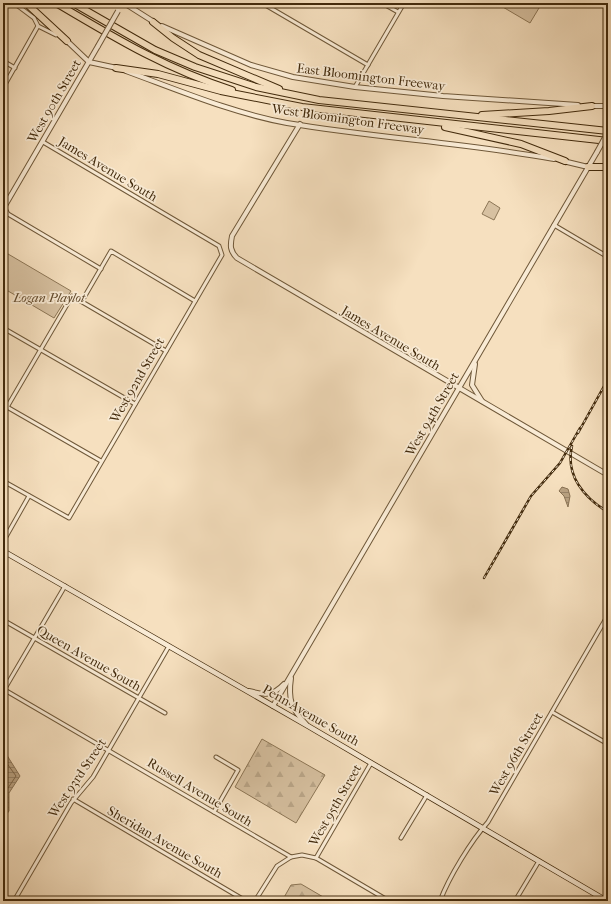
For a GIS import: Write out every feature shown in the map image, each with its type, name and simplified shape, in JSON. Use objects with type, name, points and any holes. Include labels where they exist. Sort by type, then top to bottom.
[{"type":"highway","points":[[26,3],[66,41]]},
{"type":"highway","points":[[56,3],[141,52],[169,66],[262,99]]},
{"type":"highway","points":[[73,3],[134,38],[195,67],[256,87],[296,96],[608,132]]},
{"type":"highway","points":[[153,22],[173,38],[199,55],[296,96]]},
{"type":"highway","points":[[116,68],[158,74],[221,91],[331,112],[608,141]]},
{"type":"highway","points":[[465,116],[550,111],[592,106]]},
{"type":"highway","points":[[418,121],[521,144],[565,161]]},
{"type":"highway","points":[[588,167],[608,167]]},
{"type":"main road","name":"Penn Avenue South","points":[[3,551],[246,690],[607,901]]},
{"type":"street","points":[[14,3],[34,18],[38,26],[53,32],[66,41],[89,62]]},
{"type":"street","name":"West 90th Street","points":[[3,208],[123,3]]},
{"type":"street","name":"East Bloomington Freeway","points":[[123,3],[153,22],[175,33],[272,72],[293,77],[354,87],[443,96],[608,106]]},
{"type":"street","points":[[262,3],[368,65]]},
{"type":"street","points":[[382,3],[398,12]]},
{"type":"street","points":[[354,87],[404,3]]},
{"type":"street","points":[[3,88],[38,26]]},
{"type":"street","points":[[3,61],[15,68]]},
{"type":"street","name":"West Bloomington Freeway","points":[[89,62],[116,68],[249,113],[300,124],[512,152],[565,161],[588,167]]},
{"type":"street","name":"James Avenue South","points":[[300,124],[232,236],[230,249],[237,258],[458,389],[608,475]]},
{"type":"street","name":"West 94th Street","points":[[273,706],[608,132]]},
{"type":"street","name":"James Avenue South","points":[[43,142],[219,246],[222,251]]},
{"type":"street","points":[[3,208],[8,214],[101,270]]},
{"type":"street","points":[[554,225],[608,257]]},
{"type":"street","name":"West 92nd Street","points":[[30,496],[68,518],[195,301],[222,251]]},
{"type":"street","points":[[82,301],[111,252],[195,301]]},
{"type":"street","points":[[3,414],[72,296],[166,351]]},
{"type":"street","points":[[3,328],[135,404]]},
{"type":"street","points":[[476,358],[472,385],[483,403]]},
{"type":"street","points":[[7,407],[101,461]]},
{"type":"street","points":[[3,481],[30,496],[3,542]]},
{"type":"street","points":[[3,690],[64,586]]},
{"type":"street","name":"West 96th Street","points":[[440,901],[446,887],[488,822],[608,615]]},
{"type":"street","name":"Queen Avenue South","points":[[3,620],[165,713]]},
{"type":"street","name":"West 93rd Street","points":[[14,901],[73,799],[90,782],[170,646]]},
{"type":"street","points":[[246,690],[260,694],[271,694],[279,689],[291,676]]},
{"type":"street","points":[[291,676],[290,701],[294,711],[308,726]]},
{"type":"street","name":"Russell Avenue South","points":[[3,690],[109,750],[290,857]]},
{"type":"street","points":[[552,712],[608,744]]},
{"type":"street","points":[[214,812],[238,770],[216,757]]},
{"type":"street","name":"West 95th Street","points":[[316,858],[371,763]]},
{"type":"street","points":[[401,838],[427,795]]},
{"type":"street","name":"Sheridan Avenue South","points":[[73,799],[246,901]]},
{"type":"street","points":[[255,901],[277,866],[290,857],[302,855],[316,858],[389,901]]},
{"type":"street","points":[[515,901],[538,861]]},
{"type":"street","points":[[3,898],[8,901]]},
{"type":"green space","points":[[496,3],[542,3],[530,23]]},
{"type":"green space","points":[[489,201],[500,208],[494,220],[482,214]]},
{"type":"green space","name":"Logan Playlot","points":[[3,251],[71,291],[54,318],[3,288]]},
{"type":"green space","points":[[262,739],[325,775],[296,823],[235,787]]},
{"type":"green space","points":[[301,884],[330,901],[282,901],[291,885]]},
{"type":"water","points":[[562,487],[568,489],[570,496],[568,507],[564,496],[559,491]]},
{"type":"water","points":[[3,749],[20,776],[9,793],[9,811],[3,819]]},
{"type":"railway","points":[[578,433],[608,379]]},
{"type":"railway","points":[[484,578],[531,496],[560,463],[580,428]]},
{"type":"railway","points":[[572,446],[571,467],[578,485],[591,500],[608,512]]}]
